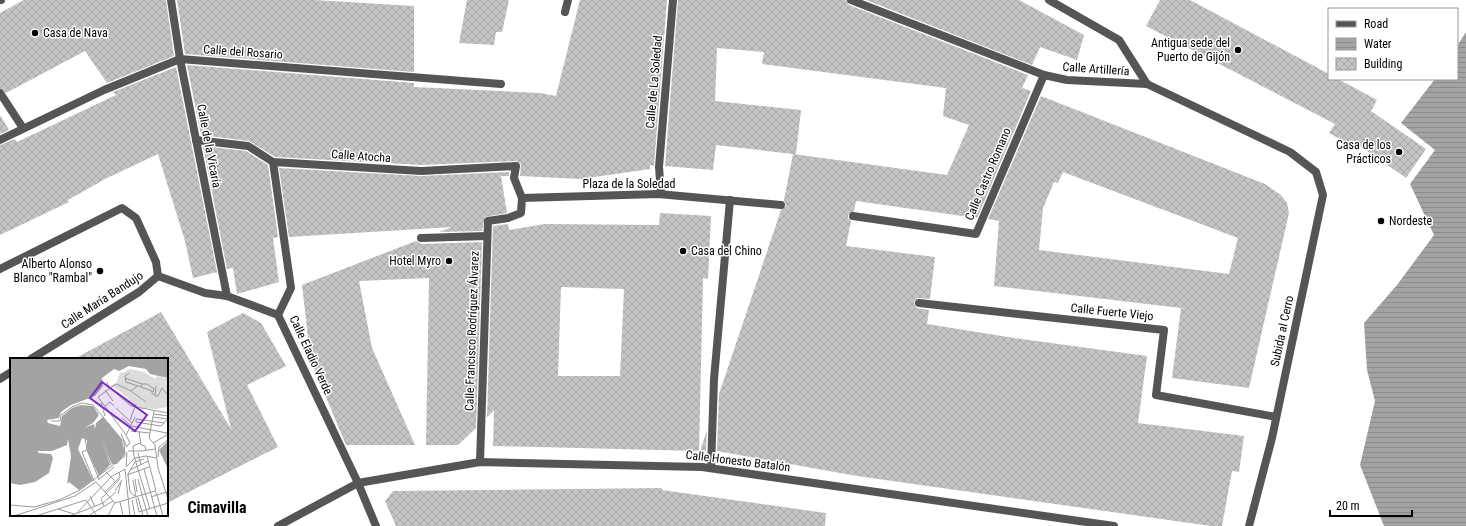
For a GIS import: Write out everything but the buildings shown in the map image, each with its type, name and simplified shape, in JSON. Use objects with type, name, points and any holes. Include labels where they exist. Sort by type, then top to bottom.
[{"type":"street","name":"Calle de la Vicaría","points":[[171,0],[180,59],[227,296]]},
{"type":"street","points":[[565,12],[568,0]]},
{"type":"street","name":"Calle de La Soledad","points":[[661,194],[659,166],[673,0]]},
{"type":"street","name":"Calle Artillería","points":[[851,0],[1044,75],[1067,80],[1147,84],[1290,152]]},
{"type":"street","points":[[1049,0],[1119,40],[1147,84]]},
{"type":"street","name":"Calle del Rosario","points":[[0,140],[104,90],[180,59],[501,84]]},
{"type":"street","name":"Calle Castro Romano","points":[[853,216],[976,234],[1044,75]]},
{"type":"street","points":[[0,93],[23,128]]},
{"type":"street","name":"Calle Atocha","points":[[196,140],[248,146],[273,162],[421,171],[516,166],[514,178],[522,198]]},
{"type":"street","name":"Subida al Cerro","points":[[1249,526],[1276,417],[1323,195],[1316,172],[1290,152]]},
{"type":"street","name":"Calle Eladio Verde","points":[[273,162],[291,288],[278,314],[358,483],[376,526]]},
{"type":"street","name":"Plaza de la Soledad","points":[[522,198],[661,194],[781,205]]},
{"type":"street","name":"Calle Francisco Rodríguez Álvarez","points":[[480,462],[488,221],[508,218],[521,213],[522,198]]},
{"type":"street","points":[[711,468],[714,379],[730,200]]},
{"type":"street","points":[[0,269],[122,208],[136,218],[156,262],[158,276]]},
{"type":"street","points":[[421,238],[487,236]]},
{"type":"street","name":"Calle María Bandujo","points":[[33,358],[139,292],[158,276],[205,293],[227,296],[278,314]]},
{"type":"street","name":"Calle Fuerte Viejo","points":[[919,303],[1164,330],[1156,395],[1276,417]]},
{"type":"street","points":[[0,379],[10,373]]},
{"type":"street","name":"Calle Honesto Batalón","points":[[278,526],[358,483],[480,462],[711,468],[1114,526]]},
{"type":"water","points":[[1466,32],[1466,526],[1384,526],[1360,465],[1375,401],[1367,370],[1364,323],[1397,285],[1434,235],[1410,184],[1435,150],[1401,123],[1434,80],[1458,80],[1458,44]]},
{"type":"place","name":"Casa de Nava","points":[[35,33]]},
{"type":"place","name":"Antigua sede del Puerto de Gijón","points":[[1238,50]]},
{"type":"place","name":"Casa de los Prácticos","points":[[1399,152]]},
{"type":"place","name":"Nordeste","points":[[1381,221]]},
{"type":"place","name":"Casa del Chino","points":[[683,251]]},
{"type":"place","name":"Hotel Myro","points":[[449,261]]},
{"type":"place","name":"Alberto Alonso Blanco \"Rambal\"","points":[[100,271]]},
{"type":"district","name":"Cimavilla","points":[[217,507]]}]
